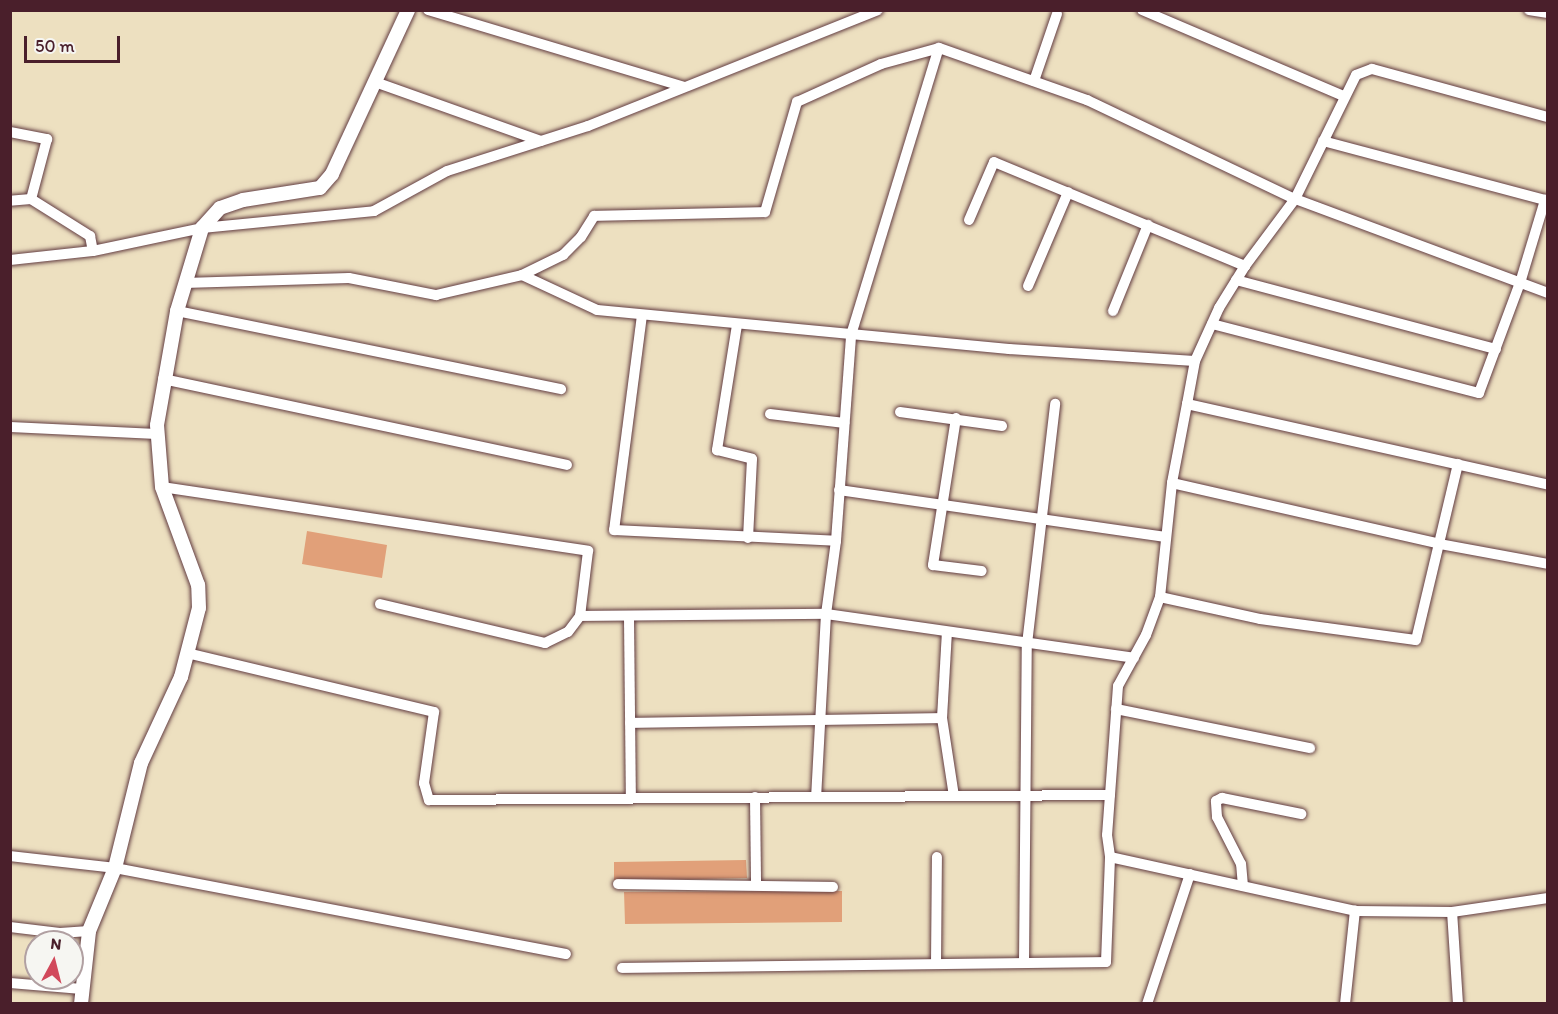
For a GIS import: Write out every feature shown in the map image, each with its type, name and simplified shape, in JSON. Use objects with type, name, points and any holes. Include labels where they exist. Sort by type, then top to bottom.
[{"type":"street","points":[[84,973],[89,932],[115,868],[135,781],[182,676],[199,608],[198,585],[162,487],[157,434],[163,379],[177,311],[202,228],[220,208],[243,200],[320,188],[332,174],[408,10]]},
{"type":"street","points":[[428,10],[684,87]]},
{"type":"street","points":[[10,260],[93,251],[202,228],[374,211],[447,171],[541,141],[878,10]]},
{"type":"street","points":[[1142,10],[1344,96]]},
{"type":"street","points":[[1529,10],[1548,13]]},
{"type":"street","points":[[1034,81],[1057,14]]},
{"type":"street","points":[[816,797],[826,614],[836,541],[851,335],[939,48]]},
{"type":"street","points":[[184,283],[349,278],[436,295],[522,275],[563,255],[581,237],[594,216],[765,212],[797,102],[881,64],[939,48],[1087,100],[1294,199],[1548,293]]},
{"type":"street","points":[[622,968],[1106,962],[1110,795],[1118,686],[1134,658],[1160,597],[1172,483],[1195,361],[1212,324],[1245,266],[1294,199],[1356,75],[1372,69],[1548,117]]},
{"type":"street","points":[[375,82],[541,141]]},
{"type":"street","points":[[10,132],[47,139],[32,199]]},
{"type":"street","points":[[1212,324],[1479,393],[1520,283],[1546,200],[1323,141]]},
{"type":"street","points":[[969,220],[994,162],[1245,266]]},
{"type":"street","points":[[1028,286],[1068,192]]},
{"type":"street","points":[[10,201],[32,199],[90,236],[93,251]]},
{"type":"street","points":[[1113,311],[1148,225]]},
{"type":"street","points":[[522,275],[597,310],[851,335],[1195,361]]},
{"type":"street","points":[[1236,280],[1496,349]]},
{"type":"street","points":[[177,311],[561,389]]},
{"type":"street","points":[[642,315],[614,530],[836,541]]},
{"type":"street","points":[[737,325],[717,450],[752,459],[748,538]]},
{"type":"street","points":[[163,379],[567,465]]},
{"type":"street","points":[[1024,963],[1027,644],[1055,404]]},
{"type":"street","points":[[1187,405],[1548,485]]},
{"type":"street","points":[[900,412],[1002,426]]},
{"type":"street","points":[[770,414],[844,423]]},
{"type":"street","points":[[956,418],[933,565],[982,571]]},
{"type":"street","points":[[10,427],[157,434]]},
{"type":"street","points":[[1160,597],[1260,619],[1416,640],[1458,464]]},
{"type":"street","points":[[1172,483],[1440,544],[1548,564]]},
{"type":"street","points":[[162,487],[588,550],[580,616],[568,632],[545,643],[380,604]]},
{"type":"street","points":[[839,490],[1166,537]]},
{"type":"street","points":[[580,616],[629,618],[826,614],[1134,658]]},
{"type":"street","points":[[629,618],[631,798]]},
{"type":"street","points":[[947,632],[942,718],[954,796]]},
{"type":"street","points":[[187,653],[434,712],[424,783],[429,800],[1110,795]]},
{"type":"street","points":[[1116,709],[1310,748]]},
{"type":"street","points":[[630,723],[942,718]]},
{"type":"street","points":[[755,797],[756,885]]},
{"type":"street","points":[[1243,886],[1241,864],[1217,817],[1215,801],[1222,798],[1301,814]]},
{"type":"street","points":[[10,856],[115,868],[566,954]]},
{"type":"street","points":[[936,857],[936,964]]},
{"type":"street","points":[[1110,857],[1355,911],[1452,912],[1548,898]]},
{"type":"street","points":[[1147,1004],[1190,874]]},
{"type":"street","points":[[618,884],[833,886]]},
{"type":"street","points":[[1345,1004],[1355,911]]},
{"type":"street","points":[[1452,912],[1458,1004]]},
{"type":"street","points":[[10,927],[60,933],[89,932]]},
{"type":"building","points":[[307,531],[387,545],[382,578],[302,564]]},
{"type":"building","points":[[746,860],[747,878],[614,881],[614,862]]},
{"type":"building","points":[[842,891],[842,922],[625,924],[624,892]]}]
